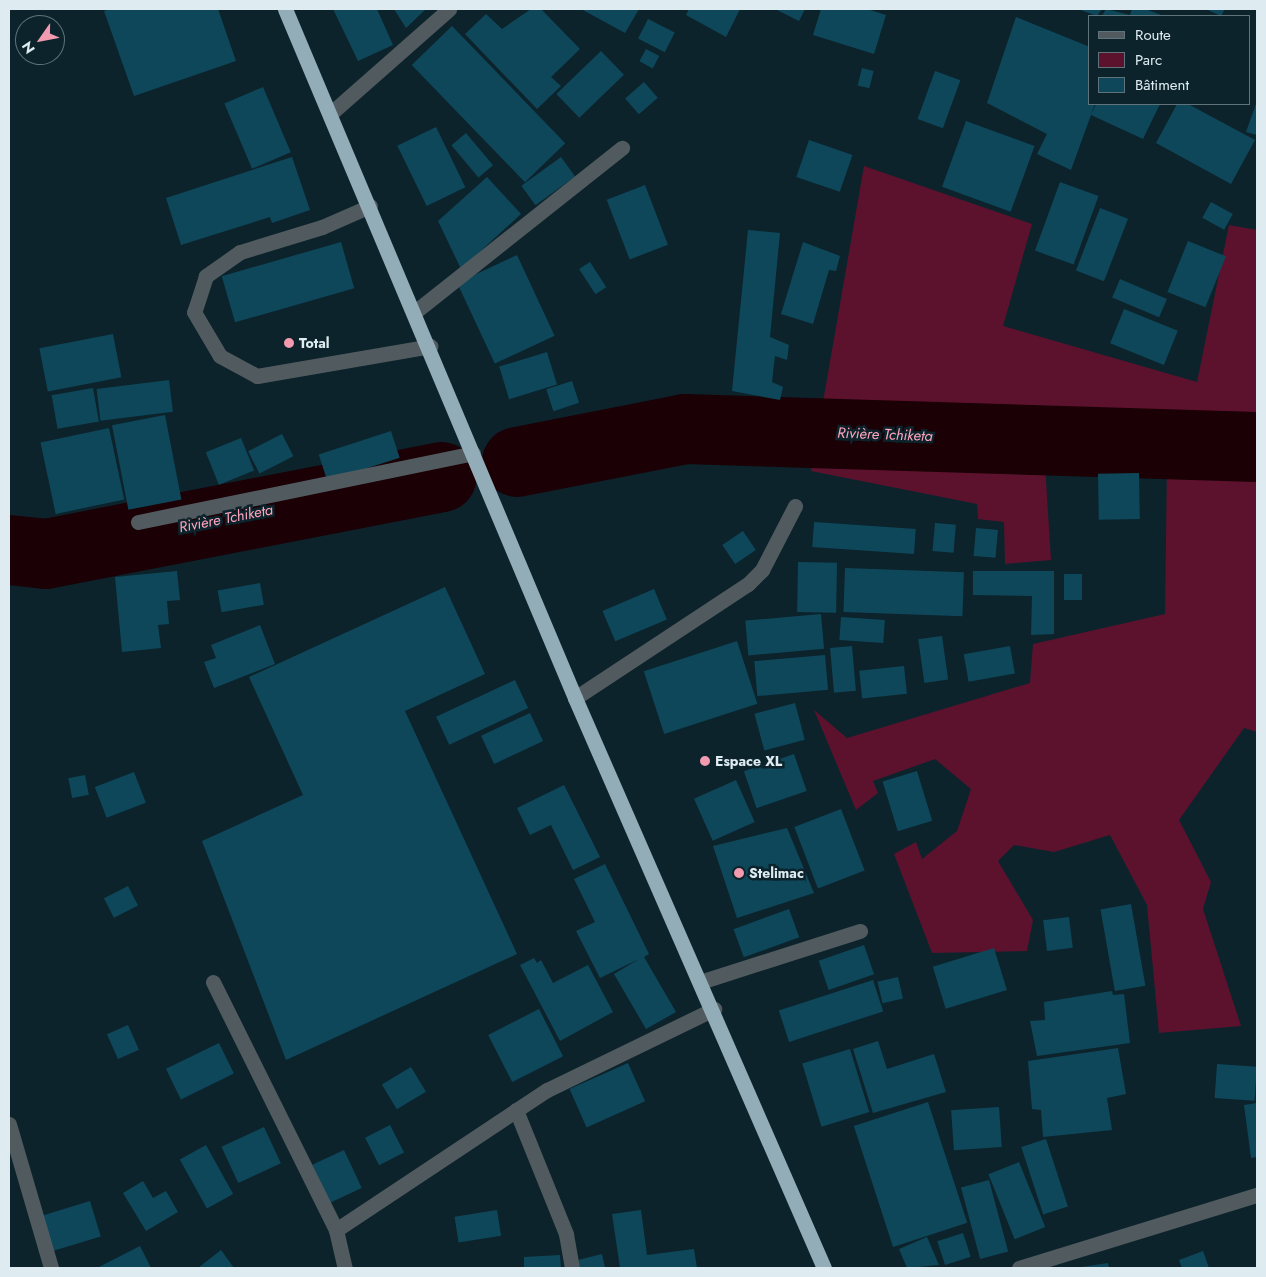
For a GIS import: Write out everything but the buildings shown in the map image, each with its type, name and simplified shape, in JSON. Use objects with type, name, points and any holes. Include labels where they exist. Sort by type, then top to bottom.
[{"type":"highway","points":[[285,9],[416,311],[473,453],[576,698],[700,982],[714,1009],[824,1268]]},
{"type":"street","points":[[330,114],[449,9]]},
{"type":"street","points":[[416,311],[622,148]]},
{"type":"street","points":[[370,206],[322,227],[240,252],[206,276],[194,312],[220,356],[257,376],[430,346]]},
{"type":"street","points":[[138,522],[473,453]]},
{"type":"street","points":[[576,698],[748,584],[762,570],[795,506]]},
{"type":"street","points":[[700,982],[860,931]]},
{"type":"street","points":[[213,982],[336,1230],[345,1268]]},
{"type":"street","points":[[336,1230],[516,1110],[714,1009]]},
{"type":"street","points":[[516,1110],[566,1234],[572,1268]]},
{"type":"street","points":[[9,1124],[52,1268]]},
{"type":"street","points":[[1019,1268],[1257,1195]]},
{"type":"green space","points":[[864,166],[1032,224],[1003,326],[1197,382],[1229,225],[1257,230],[1257,732],[1244,728],[1179,820],[1211,882],[1203,909],[1241,1026],[1159,1033],[1147,905],[1110,835],[1054,852],[1014,845],[998,861],[1033,920],[1027,951],[932,953],[894,854],[916,842],[922,859],[957,831],[971,789],[935,759],[873,781],[878,793],[856,810],[814,710],[847,738],[1030,683],[1033,644],[1165,614],[1167,463],[1045,465],[1051,560],[1005,564],[1004,522],[978,519],[977,504],[811,471]]},
{"type":"waterway","name":"Rivière Tchiketa","points":[[517,462],[685,429],[1257,447]]},
{"type":"waterway","name":"Rivière Tchiketa","points":[[9,550],[46,554],[442,477]]},
{"type":"place","name":"Total","points":[[289,343]]},
{"type":"place","name":"Espace XL","points":[[705,761]]},
{"type":"place","name":"Stelimac","points":[[739,873]]}]
